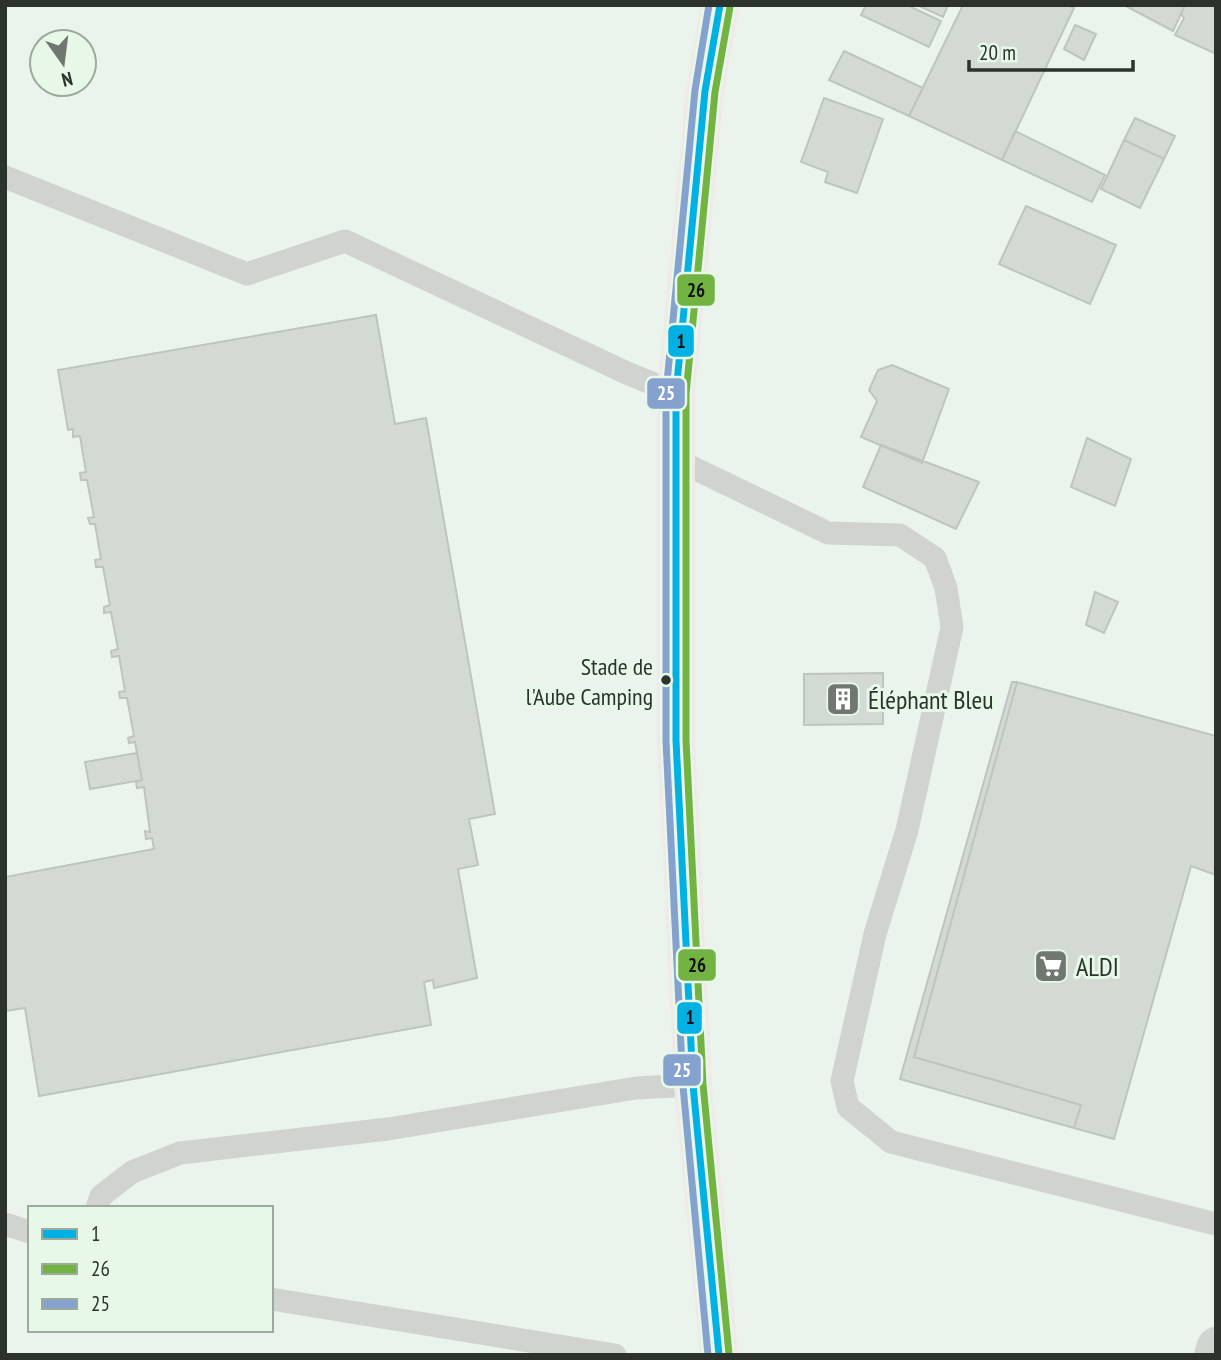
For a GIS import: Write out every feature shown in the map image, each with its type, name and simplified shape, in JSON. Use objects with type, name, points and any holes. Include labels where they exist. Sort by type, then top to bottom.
[{"type":"main road","points":[[719,1355],[693,1085],[676,740],[676,393],[705,91],[720,5]]},
{"type":"street","points":[[1213,1355],[1216,1346]]},
{"type":"lane","points":[[5,177],[247,274],[345,241],[629,374],[676,393]]},
{"type":"lane","points":[[677,460],[828,534],[900,536],[935,558],[946,588],[952,626],[907,830],[875,934],[842,1081],[848,1107],[891,1142],[1216,1224]]},
{"type":"lane","points":[[98,1206],[101,1196],[132,1172],[180,1153],[388,1129],[636,1088],[693,1085]]},
{"type":"lane","points":[[5,1224],[28,1231]]},
{"type":"lane","points":[[273,1299],[615,1355]]},
{"type":"building","points":[[866,5],[907,5],[941,21],[929,47],[861,15]]},
{"type":"building","points":[[917,5],[948,5],[943,17]]},
{"type":"building","points":[[963,5],[1068,5],[1074,8],[1002,160],[909,116]]},
{"type":"building","points":[[1124,5],[1185,5],[1173,31]]},
{"type":"building","points":[[1185,5],[1216,5],[1216,54],[1175,35],[1184,18],[1181,14]]},
{"type":"building","points":[[1075,25],[1096,34],[1084,60],[1064,49]]},
{"type":"building","points":[[844,51],[923,88],[909,116],[829,80]]},
{"type":"building","points":[[824,98],[883,119],[857,193],[825,182],[828,172],[801,162]]},
{"type":"building","points":[[1135,118],[1175,136],[1164,159],[1124,140]]},
{"type":"building","points":[[1015,131],[1105,175],[1092,202],[1002,160]]},
{"type":"building","points":[[1124,140],[1164,159],[1140,208],[1101,189]]},
{"type":"building","points":[[1026,206],[1116,245],[1090,304],[999,264]]},
{"type":"building","points":[[376,315],[395,424],[426,418],[495,814],[469,819],[478,865],[458,869],[477,978],[434,988],[433,980],[424,982],[431,1025],[39,1096],[25,1008],[5,1011],[5,877],[154,849],[152,838],[146,839],[145,831],[150,832],[144,787],[137,788],[136,782],[142,780],[135,742],[129,743],[128,738],[134,736],[127,698],[120,698],[119,692],[125,691],[119,656],[112,657],[111,651],[118,649],[111,612],[104,613],[104,607],[110,605],[103,567],[96,567],[95,560],[101,559],[95,524],[90,524],[88,518],[94,517],[87,480],[81,480],[80,473],[86,472],[80,436],[73,437],[73,429],[68,430],[58,370]]},
{"type":"building","points":[[892,365],[949,389],[922,463],[861,437],[877,401],[869,390],[878,370]]},
{"type":"building","points":[[1087,438],[1131,459],[1115,506],[1071,487]]},
{"type":"building","points":[[881,445],[979,482],[956,529],[863,487]]},
{"type":"building","points":[[1095,592],[1118,602],[1104,633],[1086,625]]},
{"type":"building","name":"Éléphant Bleu","points":[[883,673],[883,724],[804,725],[804,674]]},
{"type":"building","points":[[1012,682],[1017,682],[914,1057],[1081,1105],[1074,1128],[900,1079]]},
{"type":"building","name":"ALDI","points":[[1017,682],[1216,736],[1216,875],[1191,866],[1114,1139],[1074,1128],[1081,1105],[914,1057]]},
{"type":"building","points":[[137,753],[142,780],[90,789],[85,762]]},
{"type":"transit line","name":"25","points":[[708,1355],[683,1086],[666,741],[666,393],[695,90],[709,5]]},
{"type":"transit line","name":"1","points":[[719,1355],[693,1085],[676,740],[676,393],[705,91],[720,5]]},
{"type":"transit line","name":"26","points":[[729,1354],[703,1084],[686,740],[686,394],[715,92],[730,7]]},
{"type":"place","name":"Stade de l'Aube Camping","points":[[666,680]]},
{"type":"place","name":"Éléphant Bleu","points":[[843,699]]},
{"type":"place","name":"ALDI","points":[[1051,966]]}]
